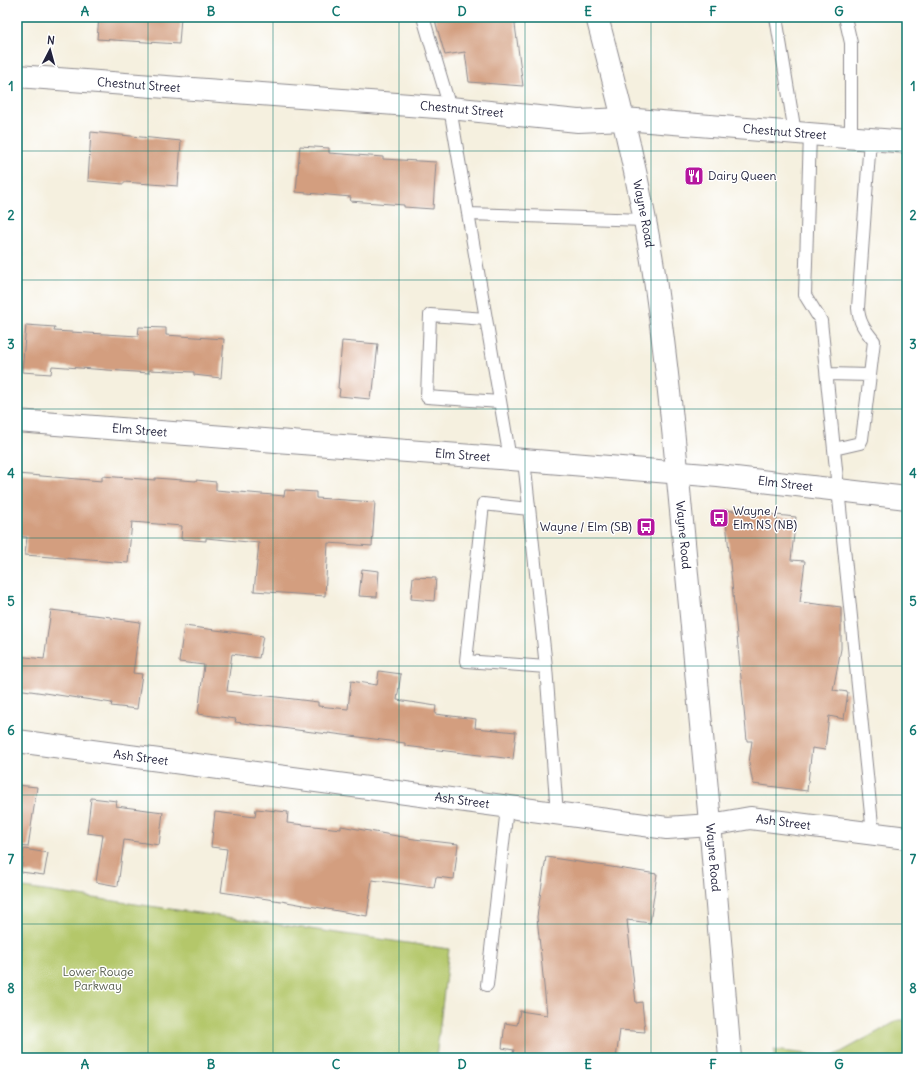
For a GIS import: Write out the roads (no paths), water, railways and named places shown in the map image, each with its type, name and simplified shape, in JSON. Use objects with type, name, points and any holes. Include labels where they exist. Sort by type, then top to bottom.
[{"type":"street","name":"Wayne Road","points":[[597,17],[624,119],[654,277],[666,361],[711,825],[730,1058]]},
{"type":"street","name":"Chestnut Street","points":[[17,76],[450,108],[578,122],[624,119],[907,142]]},
{"type":"street","name":"Elm Street","points":[[17,421],[517,459],[718,476],[907,498]]},
{"type":"street","name":"Ash Street","points":[[17,740],[508,808],[667,828],[711,825],[750,818],[907,838]]},
{"type":"lane","points":[[423,17],[450,108],[500,402],[517,459],[529,509],[546,667],[557,814]]},
{"type":"lane","points":[[776,17],[803,134],[805,295],[821,321],[874,834]]},
{"type":"lane","points":[[834,449],[860,443],[862,439],[874,341],[861,324],[858,308],[860,138],[851,44],[845,17]]},
{"type":"lane","points":[[468,214],[644,220]]},
{"type":"lane","points":[[486,319],[430,315],[427,396],[500,402]]},
{"type":"lane","points":[[827,374],[870,375]]},
{"type":"lane","points":[[529,509],[483,504],[466,661],[546,667]]},
{"type":"lane","points":[[486,985],[508,808]]},
{"type":"place","name":"Dairy Queen","points":[[694,176]]},
{"type":"place","name":"Wayne / Elm NS (NB)","points":[[719,518]]},
{"type":"place","name":"Wayne / Elm (SB)","points":[[646,527]]},
{"type":"park label","name":"Lower Rouge Parkway","points":[[98,979]]}]
